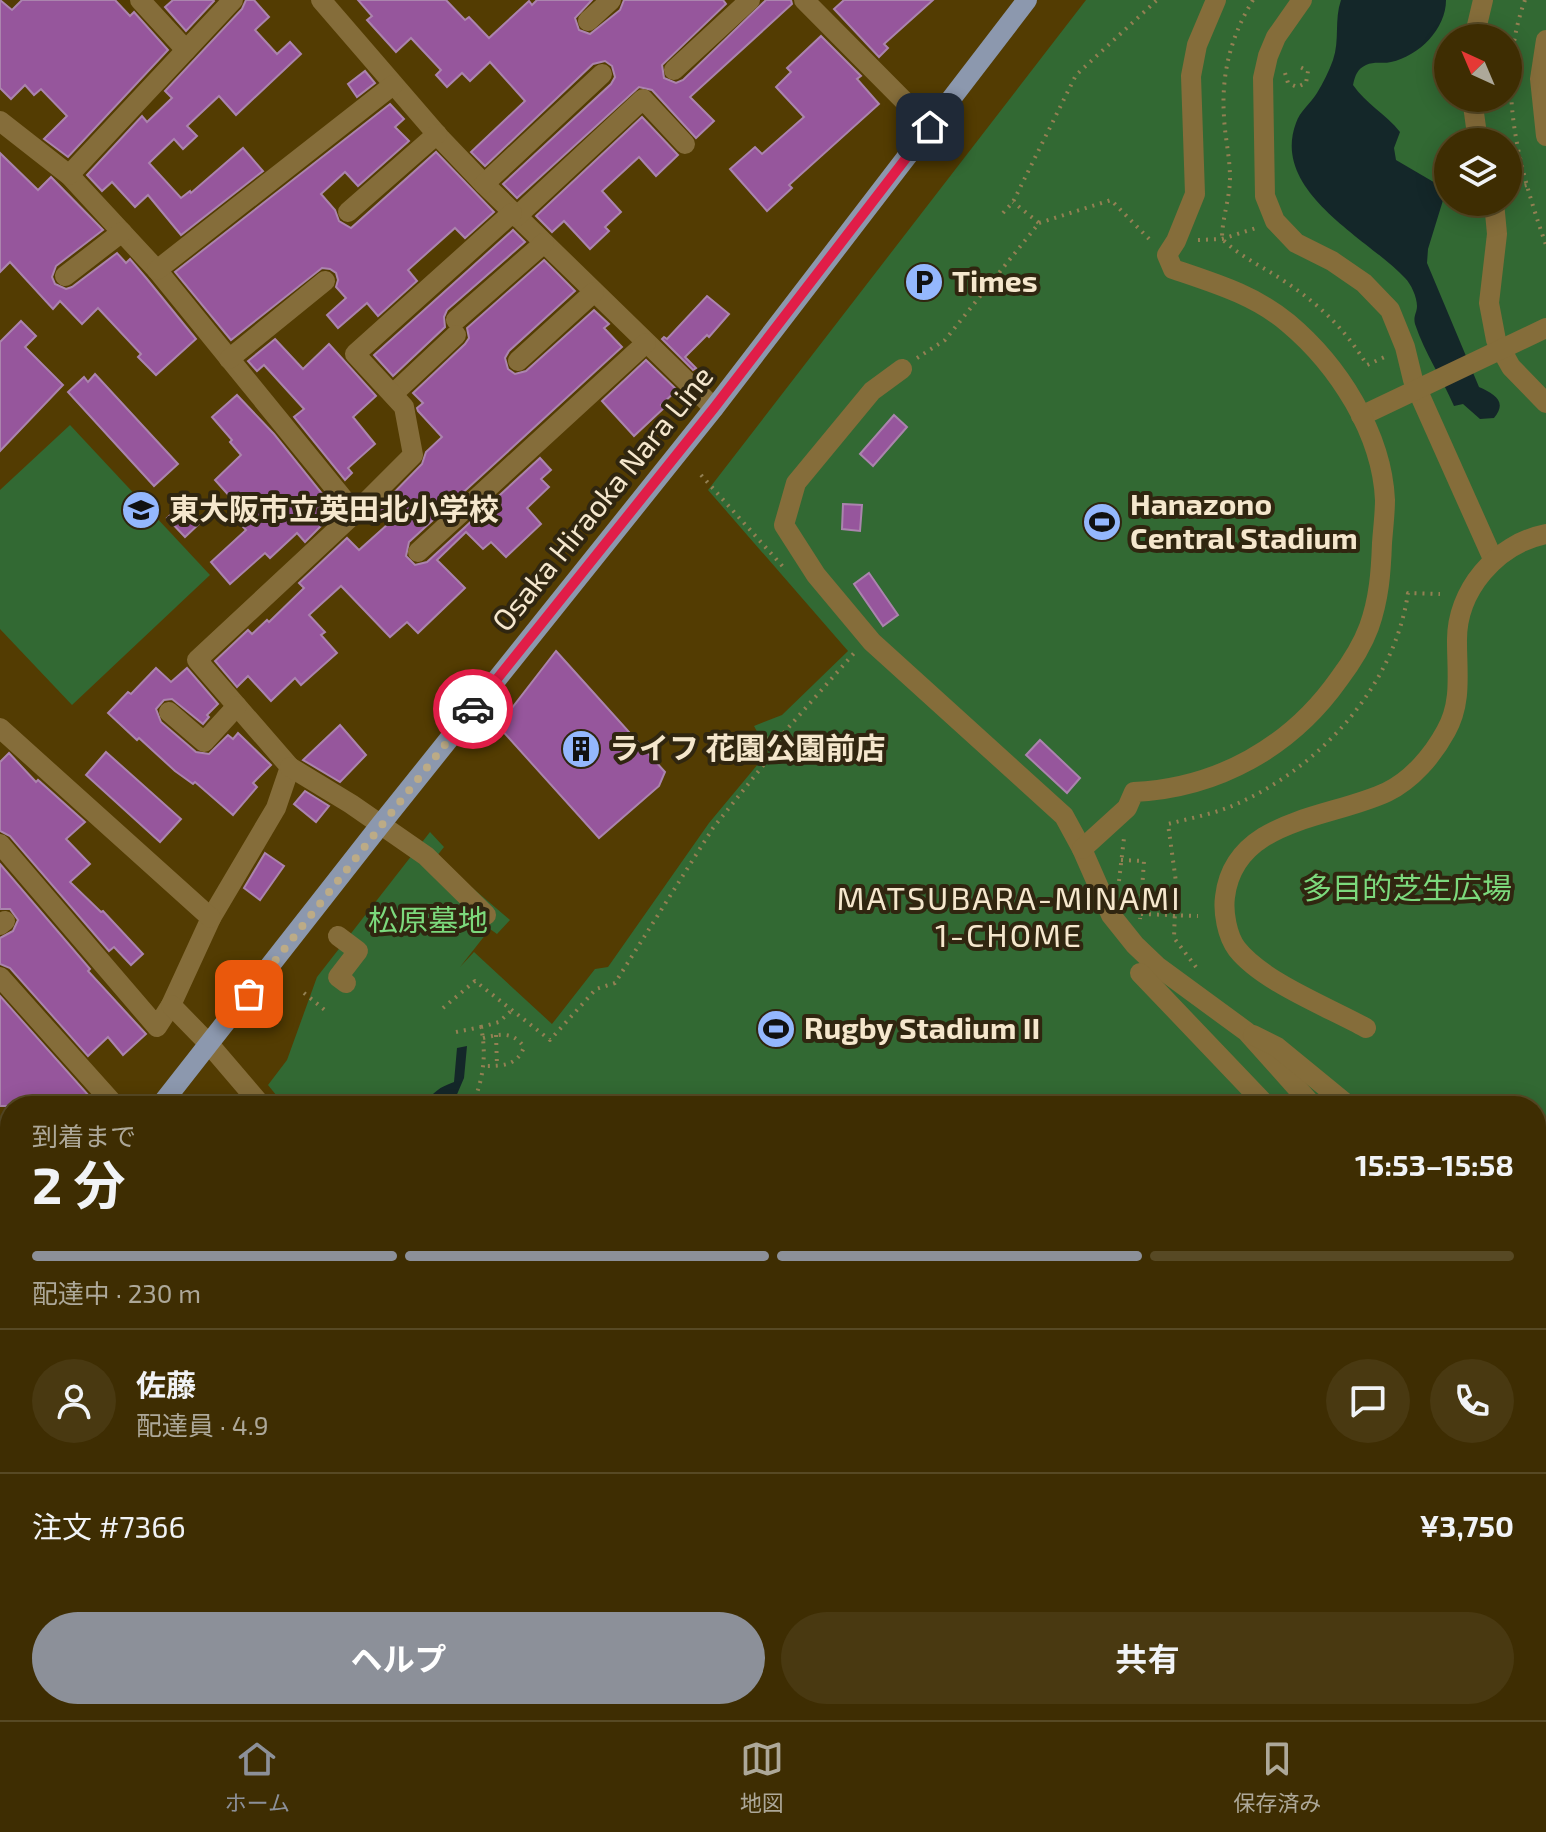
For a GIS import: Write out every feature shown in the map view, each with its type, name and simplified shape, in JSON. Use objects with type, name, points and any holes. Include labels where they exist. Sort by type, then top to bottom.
[{"type":"main road","name":"Osaka Hiraoka Nara Line","points":[[168,1096],[714,408],[1027,0]]},
{"type":"street","points":[[140,0],[186,50]]},
{"type":"street","points":[[69,175],[233,0]]},
{"type":"street","points":[[322,0],[393,85],[484,184],[714,408]]},
{"type":"street","points":[[588,21],[611,0]]},
{"type":"street","points":[[674,70],[750,0]]},
{"type":"street","points":[[1082,849],[1127,808],[1134,792],[1202,782],[1234,769],[1293,732],[1327,697],[1353,660],[1369,628],[1380,588],[1385,499],[1376,452],[1361,416],[1338,376],[1315,348],[1259,302],[1225,286],[1173,269],[1172,248],[1195,194],[1191,76],[1197,45],[1216,0]]},
{"type":"street","points":[[1302,0],[1276,37],[1263,78],[1265,196],[1275,221],[1296,243],[1332,261],[1364,283],[1390,310],[1405,347],[1413,380],[1493,559]]},
{"type":"street","points":[[1477,24],[1483,0]]},
{"type":"street","points":[[817,4],[930,127]]},
{"type":"street","points":[[1546,40],[1540,79],[1546,136]]},
{"type":"street","points":[[484,184],[602,74]]},
{"type":"street","points":[[157,270],[393,85]]},
{"type":"street","points":[[486,915],[426,856],[290,767],[197,660],[413,455],[404,407],[355,354],[643,99],[685,144]]},
{"type":"street","points":[[0,121],[69,175],[157,270],[355,513]]},
{"type":"street","points":[[348,212],[437,134]]},
{"type":"street","points":[[1495,216],[1497,234],[1489,303],[1496,340],[1511,367],[1546,403]]},
{"type":"street","points":[[65,276],[122,232]]},
{"type":"street","points":[[393,394],[456,327],[544,243]]},
{"type":"street","points":[[229,359],[325,281]]},
{"type":"street","points":[[518,361],[594,292]]},
{"type":"street","points":[[1361,416],[1546,328]]},
{"type":"street","points":[[418,552],[646,343]]},
{"type":"street","points":[[902,369],[872,391],[796,483],[784,525],[816,575],[872,642],[1064,816],[1111,915],[1135,945],[1157,966],[1247,1032],[1277,1047],[1337,1096]]},
{"type":"street","points":[[1366,1028],[1256,968],[1235,947],[1227,924],[1225,901],[1228,876],[1240,855],[1256,841],[1283,828],[1388,791],[1430,756],[1448,729],[1458,696],[1456,640],[1460,615],[1473,586],[1493,559],[1512,547],[1546,534]]},
{"type":"street","points":[[169,712],[204,742],[237,706]]},
{"type":"street","points":[[0,728],[211,918]]},
{"type":"street","points":[[0,844],[157,1027],[171,1005],[211,918],[276,808],[290,767]]},
{"type":"street","points":[[338,936],[358,951],[338,977],[346,983]]},
{"type":"street","points":[[1140,973],[1257,1096]]},
{"type":"street","points":[[0,977],[107,1096]]},
{"type":"street","points":[[171,1005],[253,1096]]},
{"type":"street","points":[[1247,1032],[1304,1096]]},
{"type":"path","points":[[1003,213],[1013,202],[1076,75],[1157,0]]},
{"type":"path","points":[[1525,0],[1512,53],[1510,95],[1514,138],[1546,245]]},
{"type":"path","points":[[1268,56],[1283,63],[1288,83],[1297,87],[1306,83],[1308,71],[1298,66]]},
{"type":"path","points":[[1522,186],[1527,185]]},
{"type":"path","points":[[902,369],[945,340],[1039,223],[1111,200],[1172,248],[1222,239],[1275,221]]},
{"type":"path","points":[[1013,202],[1039,223]]},
{"type":"path","points":[[1408,593],[1440,594]]},
{"type":"path","points":[[443,1008],[475,981],[550,1040],[596,989],[615,983],[713,828],[774,752],[781,736],[856,651]]},
{"type":"path","points":[[734,743],[781,736]]},
{"type":"path","points":[[1111,915],[1117,912],[1127,808]]},
{"type":"path","points":[[1121,860],[1144,861],[1141,914],[1135,945]]},
{"type":"path","points":[[1141,914],[1198,916]]},
{"type":"path","points":[[304,993],[326,1011]]},
{"type":"path","points":[[456,1032],[499,1022],[512,1010]]},
{"type":"path","points":[[475,1096],[484,1066],[481,1027]]},
{"type":"path","points":[[483,1038],[508,1034],[518,1039],[524,1047],[520,1057],[509,1065],[484,1066]]},
{"type":"path","points":[[496,1035],[497,1066]]},
{"type":"green space","points":[[1086,0],[1546,0],[1546,1096],[277,1096],[268,1085],[287,1060],[317,977],[430,832],[444,847],[436,857],[510,920],[497,934],[490,929],[460,967],[474,952],[552,1024],[595,969],[608,967],[709,823],[768,752],[754,726],[782,715],[848,651],[708,490]]},
{"type":"green space","points":[[70,425],[210,575],[72,705],[0,629],[0,490]]},
{"type":"water","points":[[1341,0],[1446,0],[1441,21],[1434,24],[1434,34],[1429,40],[1401,59],[1363,67],[1353,85],[1400,132],[1394,148],[1396,160],[1434,182],[1434,216],[1438,216],[1427,263],[1479,387],[1494,395],[1499,403],[1494,418],[1480,419],[1463,404],[1454,406],[1415,324],[1417,302],[1405,278],[1327,212],[1297,171],[1292,148],[1296,123],[1317,93],[1333,60]]},
{"type":"water","points":[[467,1046],[464,1078],[456,1096],[432,1096],[454,1082],[457,1048]]},
{"type":"building","points":[[0,0],[12,10],[22,0],[115,0],[130,16],[134,12],[168,50],[68,157],[44,139],[67,116],[41,89],[34,95],[25,85],[11,99],[0,88]]},
{"type":"building","points":[[173,0],[214,1],[186,31],[165,7]]},
{"type":"building","points":[[246,0],[254,0],[269,17],[255,30],[277,54],[290,42],[301,54],[236,115],[219,96],[187,126],[197,136],[183,149],[174,139],[149,163],[181,198],[243,148],[263,171],[181,235],[148,195],[135,207],[112,182],[102,191],[87,175],[142,116],[147,122],[172,98],[165,91],[242,9]]},
{"type":"building","points":[[358,0],[446,0],[465,20],[469,17],[489,38],[529,1],[532,5],[537,0],[592,0],[575,18],[579,30],[590,34],[620,10],[624,0],[723,0],[726,4],[662,65],[664,78],[676,83],[683,80],[766,0],[791,0],[792,4],[690,97],[714,121],[696,138],[652,90],[639,87],[517,198],[503,184],[611,84],[615,77],[612,66],[605,61],[593,64],[485,166],[471,152],[525,101],[490,62],[470,81],[462,73],[447,87],[436,75],[441,70],[411,38],[396,52],[367,20],[372,16]]},
{"type":"building","points":[[844,0],[933,0],[884,44],[888,48],[879,57],[834,9]]},
{"type":"building","points":[[821,36],[861,76],[857,79],[879,104],[789,185],[792,188],[767,211],[730,169],[755,147],[762,154],[804,117],[776,87],[791,72],[787,68]]},
{"type":"building","points":[[365,71],[375,83],[357,97],[348,84]]},
{"type":"building","points":[[390,104],[404,119],[395,127],[409,141],[358,186],[345,172],[321,194],[335,210],[339,221],[351,228],[436,152],[494,212],[465,238],[455,228],[408,270],[417,281],[378,316],[367,303],[338,328],[327,315],[346,298],[336,287],[336,273],[322,268],[231,340],[175,272]]},
{"type":"building","points":[[642,117],[678,155],[656,176],[639,157],[602,191],[621,212],[605,227],[609,231],[590,249],[564,221],[552,232],[536,216]]},
{"type":"building","points":[[0,153],[38,190],[51,177],[103,230],[56,266],[52,277],[55,284],[66,289],[72,287],[117,253],[126,263],[130,259],[196,339],[156,375],[138,357],[141,354],[98,308],[82,324],[60,301],[53,309],[10,262],[0,272]]},
{"type":"building","points":[[513,230],[525,242],[447,310],[445,327],[393,376],[374,355]]},
{"type":"building","points":[[544,260],[575,291],[509,351],[505,358],[508,369],[515,374],[526,371],[594,310],[609,324],[604,328],[622,347],[409,542],[406,556],[415,565],[427,562],[540,458],[551,470],[541,479],[549,487],[527,508],[541,524],[506,557],[491,542],[483,549],[466,532],[437,560],[465,588],[418,633],[407,622],[390,637],[341,586],[309,615],[325,632],[321,635],[337,653],[301,685],[295,678],[271,701],[248,676],[237,687],[215,661],[248,630],[252,634],[267,620],[269,622],[304,588],[299,583],[347,538],[359,550],[388,524],[376,511],[422,464],[426,452],[442,437],[418,411],[417,408],[423,403],[413,393],[465,344],[469,338],[467,328]]},
{"type":"building","points":[[707,296],[729,314],[709,337],[707,335],[685,357],[696,368],[693,370],[662,339],[667,339]]},
{"type":"building","points":[[21,321],[36,336],[25,347],[63,385],[0,451],[0,342]]},
{"type":"building","points":[[275,339],[303,369],[329,344],[376,396],[353,417],[375,444],[348,468],[352,473],[345,480],[294,417],[304,409],[264,365],[257,371],[248,361]]},
{"type":"building","points":[[646,360],[677,390],[661,405],[664,408],[634,436],[602,401]]},
{"type":"building","points":[[95,374],[178,464],[154,486],[68,392],[84,377],[88,382]]},
{"type":"building","points":[[237,395],[274,434],[336,511],[305,542],[297,533],[270,558],[265,553],[230,584],[211,562],[246,530],[233,516],[241,509],[215,480],[241,455],[212,417]]},
{"type":"building","points":[[894,415],[907,427],[873,466],[860,454]]},
{"type":"building","points":[[182,504],[199,524],[185,537],[167,518]]},
{"type":"building","points":[[843,504],[862,505],[860,531],[842,529]]},
{"type":"building","points":[[869,573],[898,615],[883,626],[854,584]]},
{"type":"building","name":"ライフ 花園公園前店","points":[[556,651],[665,772],[659,786],[599,838],[498,726]]},
{"type":"building","points":[[156,668],[171,682],[187,668],[218,704],[203,724],[172,699],[164,700],[156,709],[161,722],[196,752],[209,754],[228,735],[233,739],[238,733],[271,765],[253,783],[257,787],[233,815],[195,782],[193,784],[175,771],[139,738],[137,740],[108,713]]},
{"type":"building","points":[[340,725],[366,755],[340,782],[303,760]]},
{"type":"building","points":[[1040,740],[1080,778],[1067,793],[1026,755]]},
{"type":"building","points":[[106,752],[181,819],[160,842],[86,775]]},
{"type":"building","points":[[9,753],[36,782],[38,780],[85,822],[66,839],[90,864],[70,882],[103,911],[143,954],[131,965],[114,947],[109,951],[10,836],[0,831],[0,762]]},
{"type":"building","points":[[305,791],[329,806],[316,822],[294,804]]},
{"type":"building","points":[[265,853],[284,866],[260,900],[244,888]]},
{"type":"building","points":[[0,864],[90,969],[88,971],[146,1034],[123,1055],[108,1037],[88,1056],[10,968],[0,964],[0,938],[13,931],[18,920],[10,909],[0,909]]},
{"type":"building","points":[[0,996],[89,1096],[0,1096]]},
{"type":"way so far","points":[[249,994],[473,709]]},
{"type":"place","name":"Times","points":[[924,282]]},
{"type":"place","name":"東大阪市立英田北小学校","points":[[141,510]]},
{"type":"place","name":"Hanazono Central Stadium","points":[[1102,522]]},
{"type":"place","name":"ライフ 花園公園前店","points":[[581,749]]},
{"type":"place","name":"Rugby Stadium II","points":[[776,1029]]},
{"type":"district","name":"MATSUBARA-MINAMI 1-CHOME","points":[[1009,918]]},
{"type":"route","points":[[473,709],[714,408],[930,127]]},
{"type":"park label","name":"多目的芝生広場","points":[[1407,889]]},
{"type":"park label","name":"松原墓地","points":[[428,921]]}]
